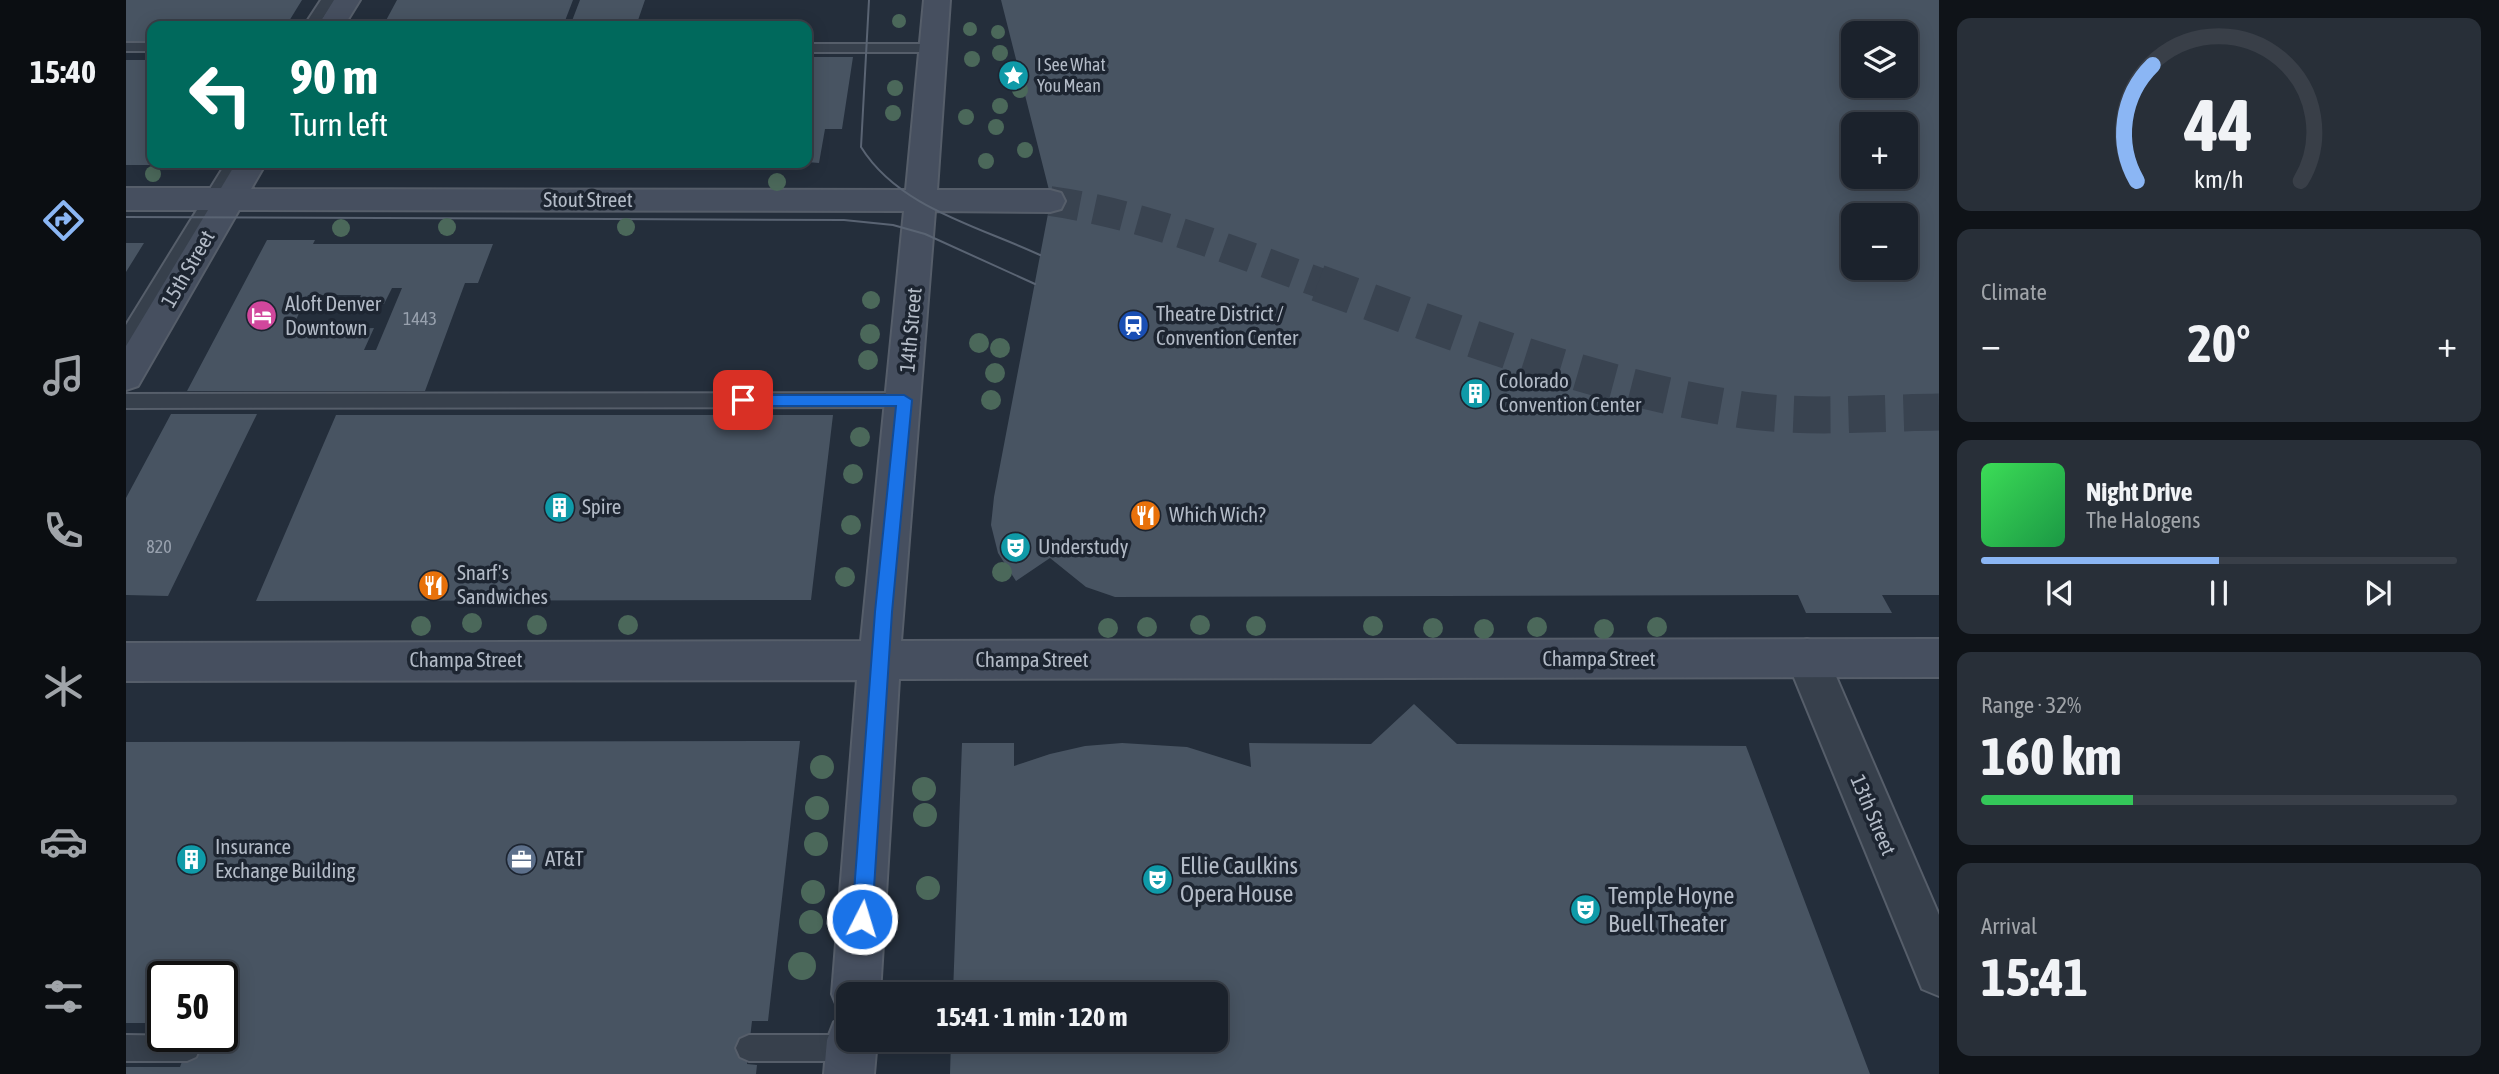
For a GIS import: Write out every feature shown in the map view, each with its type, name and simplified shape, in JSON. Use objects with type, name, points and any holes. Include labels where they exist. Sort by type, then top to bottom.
[{"type":"main road","points":[[334,21],[347,0]]},
{"type":"main road","name":"14th Street","points":[[857,982],[883,612],[904,400],[937,0]]},
{"type":"main road","name":"15th Street","points":[[126,376],[220,199],[247,168]]},
{"type":"main road","name":"Stout Street","points":[[126,199],[1050,201]]},
{"type":"main road","name":"Champa Street","points":[[126,662],[804,658],[881,661],[1939,658]]},
{"type":"street","name":"13th Street","points":[[1807,658],[1935,955]]},
{"type":"lane","points":[[314,21],[328,0]]},
{"type":"lane","points":[[126,47],[147,47]]},
{"type":"lane","points":[[812,48],[934,48]]},
{"type":"lane","points":[[126,339],[220,199],[231,168]]},
{"type":"lane","points":[[126,401],[904,400]]},
{"type":"lane","points":[[126,1048],[147,1048]]},
{"type":"lane","points":[[749,1048],[851,1054]]},
{"type":"building","points":[[126,0],[302,0],[289,21],[147,21],[147,44],[126,44]]},
{"type":"building","points":[[397,0],[573,0],[565,21],[386,21]]},
{"type":"building","points":[[580,0],[645,0],[638,21],[572,21]]},
{"type":"building","name":"Colorado Convention Center","points":[[1001,0],[1939,0],[1939,595],[1882,595],[1892,613],[1806,613],[1798,595],[1115,597],[1086,587],[1050,558],[1016,581],[998,553],[991,525],[994,497],[1051,198]]},
{"type":"building","points":[[812,57],[853,57],[842,129],[825,129],[819,163],[812,162]]},
{"type":"building","points":[[126,60],[147,60],[147,165],[126,165]]},
{"type":"building","name":"Aloft Denver Downtown","points":[[267,240],[315,240],[313,244],[493,244],[478,283],[465,283],[425,391],[187,391]],"holes":[[[392,288],[402,288],[376,350],[364,350],[374,328],[290,332],[308,295],[361,295],[357,304],[384,304]]]},
{"type":"building","points":[[126,243],[144,243],[126,272]]},
{"type":"building","points":[[171,414],[257,414],[168,596],[126,595],[126,498]]},
{"type":"building","name":"Spire","points":[[336,415],[833,415],[811,600],[256,601]]},
{"type":"building","points":[[1414,704],[1457,744],[1746,746],[1870,1074],[950,1074],[951,1052],[1228,1052],[1228,982],[953,982],[962,743],[1014,743],[1014,766],[1085,746],[1122,743],[1187,747],[1251,767],[1249,743],[1371,744]]},
{"type":"building","name":"AT&T","points":[[800,741],[768,1021],[752,1021],[747,1064],[757,1065],[756,1074],[126,1074],[126,1067],[180,1067],[185,1052],[238,1052],[238,961],[147,961],[147,1023],[126,1023],[126,742]]},
{"type":"tunnel","points":[[1050,201],[1154,225],[1323,284]]},
{"type":"tunnel","points":[[1318,283],[1528,357],[1634,388],[1688,400],[1767,413],[1841,415],[1939,412]]},
{"type":"tram line","points":[[869,0],[861,147],[877,168],[896,186],[918,200],[941,213],[1040,255]]},
{"type":"tram line","points":[[126,217],[844,220],[893,225],[925,234],[1035,284]]},
{"type":"place","name":"I See What You Mean","points":[[1014,75]]},
{"type":"place","name":"Aloft Denver Downtown","points":[[262,316]]},
{"type":"place","name":"Theatre District / Convention Center","points":[[1133,326]]},
{"type":"place","name":"Colorado Convention Center","points":[[1476,393]]},
{"type":"place","name":"Spire","points":[[559,507]]},
{"type":"place","name":"Which Wich?","points":[[1146,515]]},
{"type":"place","name":"Understudy","points":[[1015,547]]},
{"type":"place","name":"Snarf's Sandwiches","points":[[434,585]]},
{"type":"place","name":"Insurance Exchange Building","points":[[192,859]]},
{"type":"place","name":"AT&T","points":[[522,859]]},
{"type":"place","name":"Ellie Caulkins Opera House","points":[[1157,880]]},
{"type":"place","name":"Temple Hoyne Buell Theater","points":[[1585,910]]},
{"type":"route","points":[[743,400],[904,400],[883,612],[862,919]]}]
